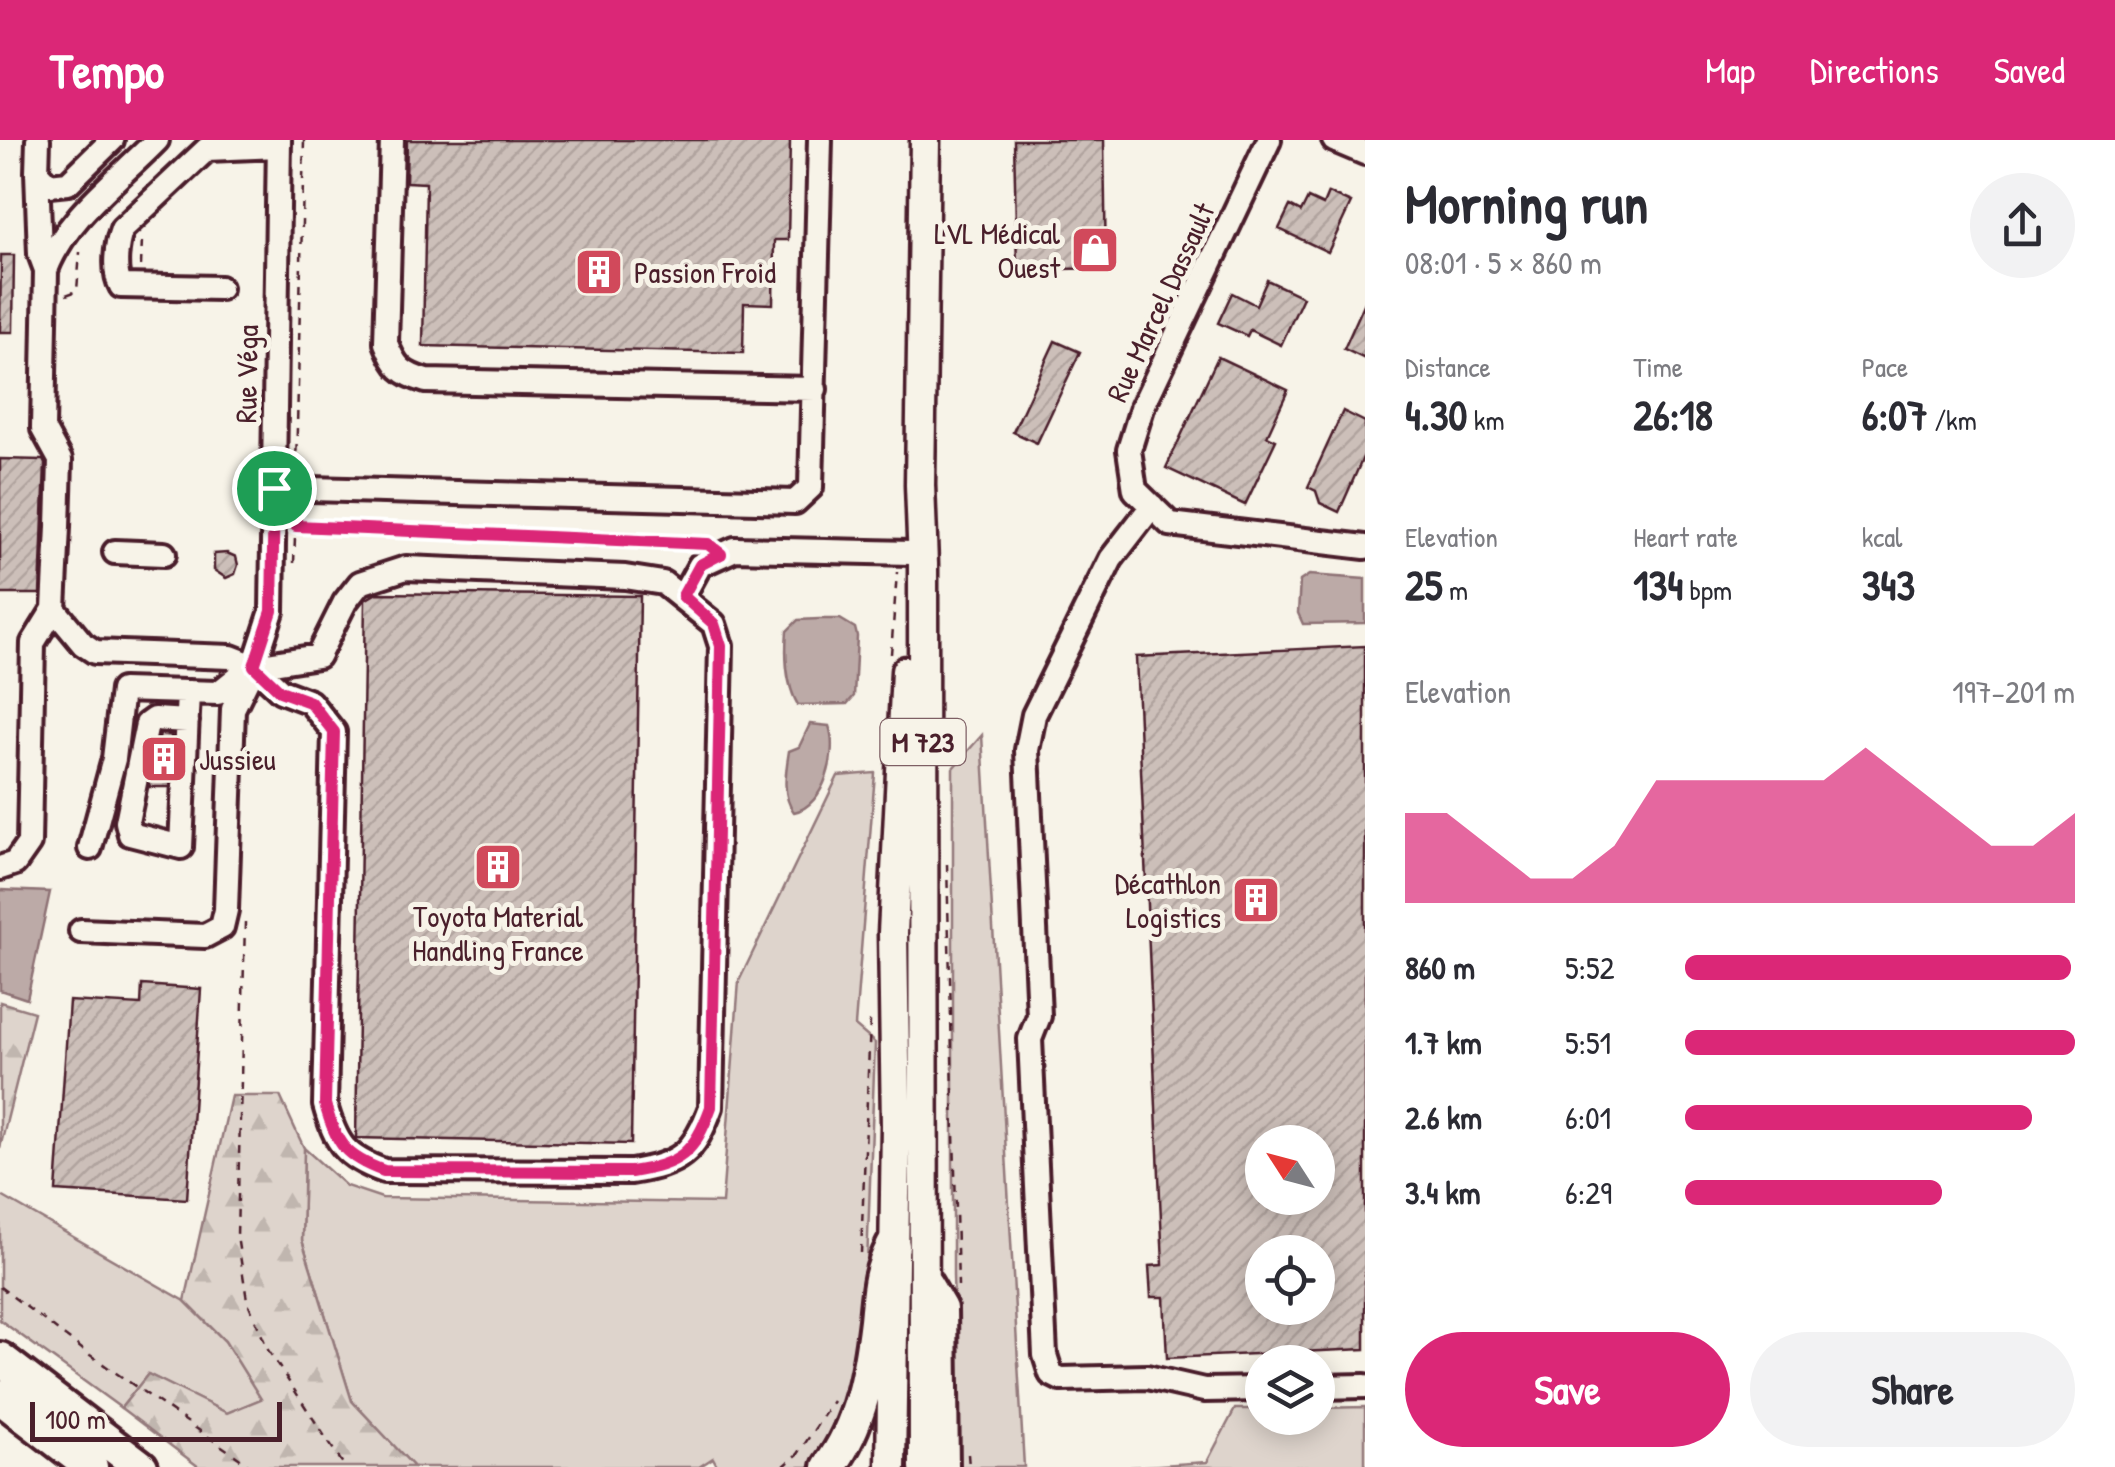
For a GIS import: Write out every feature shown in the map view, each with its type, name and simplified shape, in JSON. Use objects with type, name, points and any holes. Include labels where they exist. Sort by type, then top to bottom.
[{"type":"highway","points":[[830,1467],[858,1412],[870,1359],[880,1271],[892,1246]]},
{"type":"highway","points":[[942,1284],[940,1309],[955,1458]]},
{"type":"highway","points":[[0,1359],[141,1467]]},
{"type":"highway","points":[[0,1397],[91,1467]]},
{"type":"main road","name":"M 723","points":[[924,1467],[942,1284],[920,485],[925,140]]},
{"type":"main road","name":"M 723","points":[[891,1467],[896,1125],[893,933],[905,553],[920,485]]},
{"type":"street","points":[[38,140],[40,254],[46,270]]},
{"type":"street","points":[[37,172],[49,185],[68,184],[112,140]]},
{"type":"street","points":[[0,868],[15,863],[29,844],[33,643],[54,609],[60,460],[43,429],[46,270],[54,247],[68,228],[157,140]]},
{"type":"street","points":[[392,140],[386,343],[394,364],[404,374],[426,381],[815,389]]},
{"type":"street","points":[[288,494],[795,502],[811,486],[820,140]]},
{"type":"street","name":"Rue Marcel Dassault","points":[[1152,506],[1135,490],[1128,450],[1137,422],[1269,140]]},
{"type":"street","points":[[1334,140],[1365,153]]},
{"type":"street","points":[[220,288],[122,286],[117,280],[122,229],[207,149],[279,143]]},
{"type":"street","name":"Rue Véga","points":[[82,931],[206,936],[222,927],[226,910],[233,709],[272,611],[288,494],[279,143]]},
{"type":"street","points":[[1245,1389],[1204,1390],[1147,1378],[1061,1379],[1051,1374],[1044,1355],[1030,1039],[1039,1016],[1027,750],[1034,715],[1111,559],[1152,506],[1170,524],[1365,547]]},
{"type":"street","points":[[683,596],[700,565],[734,549],[905,553]]},
{"type":"street","points":[[115,552],[164,554]]},
{"type":"street","points":[[54,609],[82,644],[95,652],[222,655],[253,666],[280,691],[310,702],[334,732],[325,1104],[334,1136],[362,1163],[384,1171],[631,1172],[665,1166],[690,1149],[698,1138],[711,1107],[721,646],[714,624],[663,583],[625,577],[406,568],[360,584],[345,602],[318,656],[253,666],[218,693],[122,690],[114,760],[90,848]]},
{"type":"street","points":[[187,722],[154,718],[147,724],[127,822],[130,834],[182,847],[187,722],[188,692]]},
{"type":"street","points":[[1335,1387],[1365,1386]]},
{"type":"path","name":"Rue Véga","points":[[304,140],[288,494],[296,526],[708,544],[721,554]]},
{"type":"path","points":[[45,295],[70,296],[77,291],[80,243]]},
{"type":"path","points":[[890,666],[905,553]]},
{"type":"path","points":[[942,1284],[946,848]]},
{"type":"path","points":[[245,918],[237,1236],[247,1300],[268,1350],[345,1467]]},
{"type":"path","points":[[861,1258],[870,1018]]},
{"type":"path","points":[[0,1287],[90,1355],[252,1467]]},
{"type":"path","points":[[783,1467],[798,1454],[828,1414],[834,1398]]},
{"type":"path","points":[[955,1458],[969,1467]]},
{"type":"green space","points":[[982,735],[1024,1467],[959,1467],[953,1275],[953,768]]},
{"type":"green space","points":[[875,773],[855,1026],[875,1043],[860,1346],[834,1429],[810,1467],[718,1467],[713,1458],[699,1467],[414,1467],[352,1401],[302,1240],[304,1148],[346,1186],[382,1198],[722,1203],[739,981],[838,776]]},
{"type":"green space","points":[[0,1002],[34,1012],[0,1148]]},
{"type":"green space","points":[[231,1096],[280,1096],[304,1148],[302,1240],[352,1401],[414,1467],[199,1467],[121,1408],[148,1374],[227,1413],[261,1399],[225,1341],[185,1301]]},
{"type":"green space","points":[[0,1195],[185,1301],[225,1341],[262,1399],[227,1413],[148,1374],[121,1408],[0,1320]]},
{"type":"green space","points":[[1365,1407],[1365,1467],[1130,1467],[1207,1462],[1235,1409],[1245,1409],[1245,1435],[1335,1435],[1335,1408]]},
{"type":"shaded area","points":[[1309,575],[1365,579],[1365,623],[1303,624],[1298,613],[1300,581]]},
{"type":"shaded area","points":[[840,619],[855,628],[857,636],[854,696],[847,704],[798,705],[786,659],[787,631],[798,620]]},
{"type":"shaded area","points":[[810,724],[829,726],[830,763],[814,800],[794,812],[786,791],[789,751],[799,747]]},
{"type":"shaded area","points":[[0,890],[50,892],[27,999],[0,990]]},
{"type":"building","name":"Passion Froid","points":[[407,140],[790,140],[788,240],[774,240],[773,304],[744,303],[743,353],[423,346],[426,183],[406,182]]},
{"type":"building","points":[[1014,140],[1104,140],[1106,268],[1017,270]]},
{"type":"building","points":[[1328,193],[1351,203],[1328,252],[1279,229],[1290,206],[1301,212],[1308,198],[1323,205]]},
{"type":"building","points":[[1,255],[14,255],[13,332],[0,332]]},
{"type":"building","points":[[1267,280],[1303,297],[1281,345],[1250,330],[1247,336],[1218,323],[1232,293],[1256,305]]},
{"type":"building","points":[[1365,302],[1365,359],[1344,349]]},
{"type":"building","points":[[1055,341],[1080,352],[1037,443],[1013,432]]},
{"type":"building","points":[[1218,357],[1288,390],[1267,436],[1276,440],[1245,505],[1166,468]]},
{"type":"building","points":[[1343,411],[1365,422],[1365,453],[1339,512],[1320,503],[1316,491],[1308,487]]},
{"type":"building","points":[[0,459],[43,460],[45,464],[40,594],[0,594]]},
{"type":"building","points":[[214,554],[236,557],[238,565],[235,574],[226,578],[214,570]]},
{"type":"building","name":"Toyota Material Handling France","points":[[377,593],[640,596],[631,1144],[356,1138],[365,600]]},
{"type":"building","name":"Décathlon Logistics","points":[[1365,646],[1365,1349],[1245,1345],[1245,1354],[1167,1358],[1164,1297],[1151,1297],[1149,1266],[1163,1265],[1136,657]]},
{"type":"building","points":[[160,734],[171,735],[169,787],[149,787]]},
{"type":"building","points":[[142,985],[201,989],[187,1199],[56,1191],[69,1001],[141,1005]]},
{"type":"place","name":"LVL Médical Ouest","points":[[1095,250]]},
{"type":"place","name":"Passion Froid","points":[[599,272]]},
{"type":"place","name":"Jussieu","points":[[164,759]]},
{"type":"place","name":"Toyota Material Handling France","points":[[498,867]]},
{"type":"place","name":"Décathlon Logistics","points":[[1256,900]]},
{"type":"route","points":[[274,488],[296,488],[296,526],[708,544],[721,554],[700,565],[683,596],[714,624],[721,646],[711,1107],[703,1130],[690,1149],[665,1166],[631,1172],[384,1171],[349,1154],[334,1136],[325,1104],[334,732],[310,702],[280,691],[254,666],[272,611],[274,488]]}]
